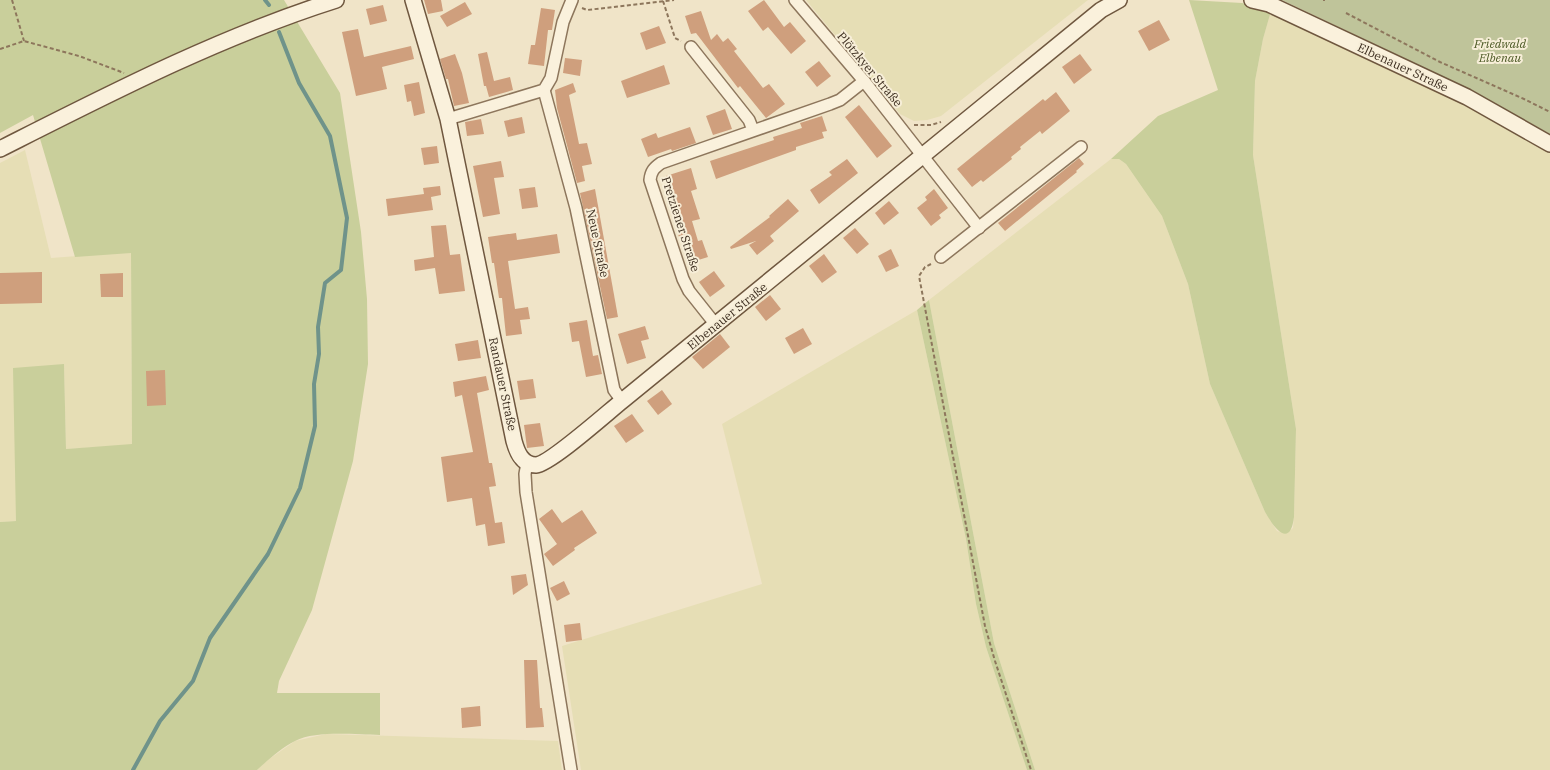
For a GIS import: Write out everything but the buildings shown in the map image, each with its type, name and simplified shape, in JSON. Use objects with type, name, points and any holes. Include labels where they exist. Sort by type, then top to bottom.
[{"type":"street","points":[[0,149],[224,41],[274,20],[336,0]]},
{"type":"street","name":"Randauer Straße","points":[[413,0],[448,119],[514,441],[520,455],[527,463]]},
{"type":"street","name":"Plötzkyer Straße","points":[[796,0],[864,81],[923,156]]},
{"type":"street","name":"Elbenauer Straße","points":[[527,463],[537,464],[545,462],[622,402],[1100,10],[1119,0]]},
{"type":"street","name":"Elbenauer Straße","points":[[1252,0],[1269,4],[1467,97],[1550,144]]},
{"type":"street","points":[[448,119],[544,90],[551,78],[563,22],[571,2]]},
{"type":"street","points":[[690,47],[749,120],[753,130]]},
{"type":"street","name":"Pretziener Straße","points":[[716,324],[689,291],[683,279],[650,180],[654,167],[840,100],[864,81]]},
{"type":"street","name":"Neue Straße","points":[[544,90],[576,208],[614,390],[622,402]]},
{"type":"street","points":[[941,257],[1081,147]]},
{"type":"street","points":[[923,156],[979,228]]},
{"type":"street","points":[[527,463],[525,474],[526,492],[571,770]]},
{"type":"path","points":[[12,0],[24,41]]},
{"type":"path","points":[[571,2],[587,10],[674,0]]},
{"type":"path","points":[[663,1],[675,38],[690,47]]},
{"type":"path","points":[[1346,13],[1440,62],[1550,112]]},
{"type":"path","points":[[0,49],[24,41],[78,56],[125,74],[144,78]]},
{"type":"path","points":[[941,257],[925,267],[919,276],[985,626],[1031,770]]},
{"type":"shaded area","points":[[806,0],[1088,0],[941,116],[914,121],[900,114]]},
{"type":"shaded area","points":[[1271,11],[1464,102],[1550,151],[1550,770],[1035,770],[994,643],[929,300],[1111,159],[1119,159],[1126,164],[1162,216],[1188,284],[1210,384],[1265,512],[1277,531],[1283,533],[1293,528],[1296,429],[1253,155],[1255,81],[1263,39]]},
{"type":"shaded area","points":[[25,150],[51,258],[131,252],[132,445],[66,449],[64,364],[16,521],[0,522],[0,163]]},
{"type":"shaded area","points":[[917,310],[966,539],[976,604],[986,647],[1027,770],[581,770],[562,646],[762,584],[722,424]]},
{"type":"shaded area","points":[[326,734],[558,741],[562,770],[257,770],[265,762],[295,741]]},
{"type":"green space","points":[[0,0],[284,0],[340,93],[361,232],[367,299],[368,364],[353,461],[312,610],[279,681],[277,693],[380,693],[380,735],[314,735],[295,741],[285,747],[257,770],[0,770],[0,522],[16,521],[13,368],[64,364],[66,449],[132,444],[131,253],[75,257],[33,115],[0,133]]},
{"type":"green space","points":[[1189,0],[1242,3],[1271,11],[1263,39],[1255,81],[1253,155],[1296,429],[1294,517],[1292,527],[1285,534],[1277,529],[1265,512],[1210,384],[1188,284],[1162,216],[1126,164],[1119,159],[1111,159],[1158,116],[1218,90]]},
{"type":"green space","name":"Friedwald Elbenau","points":[[1282,0],[1550,0],[1550,134],[1471,90]]},
{"type":"green space","points":[[929,300],[994,643],[1035,770],[1027,770],[986,647],[976,604],[966,539],[917,310]]},
{"type":"waterway","points":[[265,0],[269,5]]},
{"type":"waterway","points":[[133,770],[160,721],[193,681],[210,638],[268,554],[300,488],[315,426],[314,384],[319,354],[318,327],[325,283],[341,270],[347,218],[330,136],[299,83],[279,32]]}]
